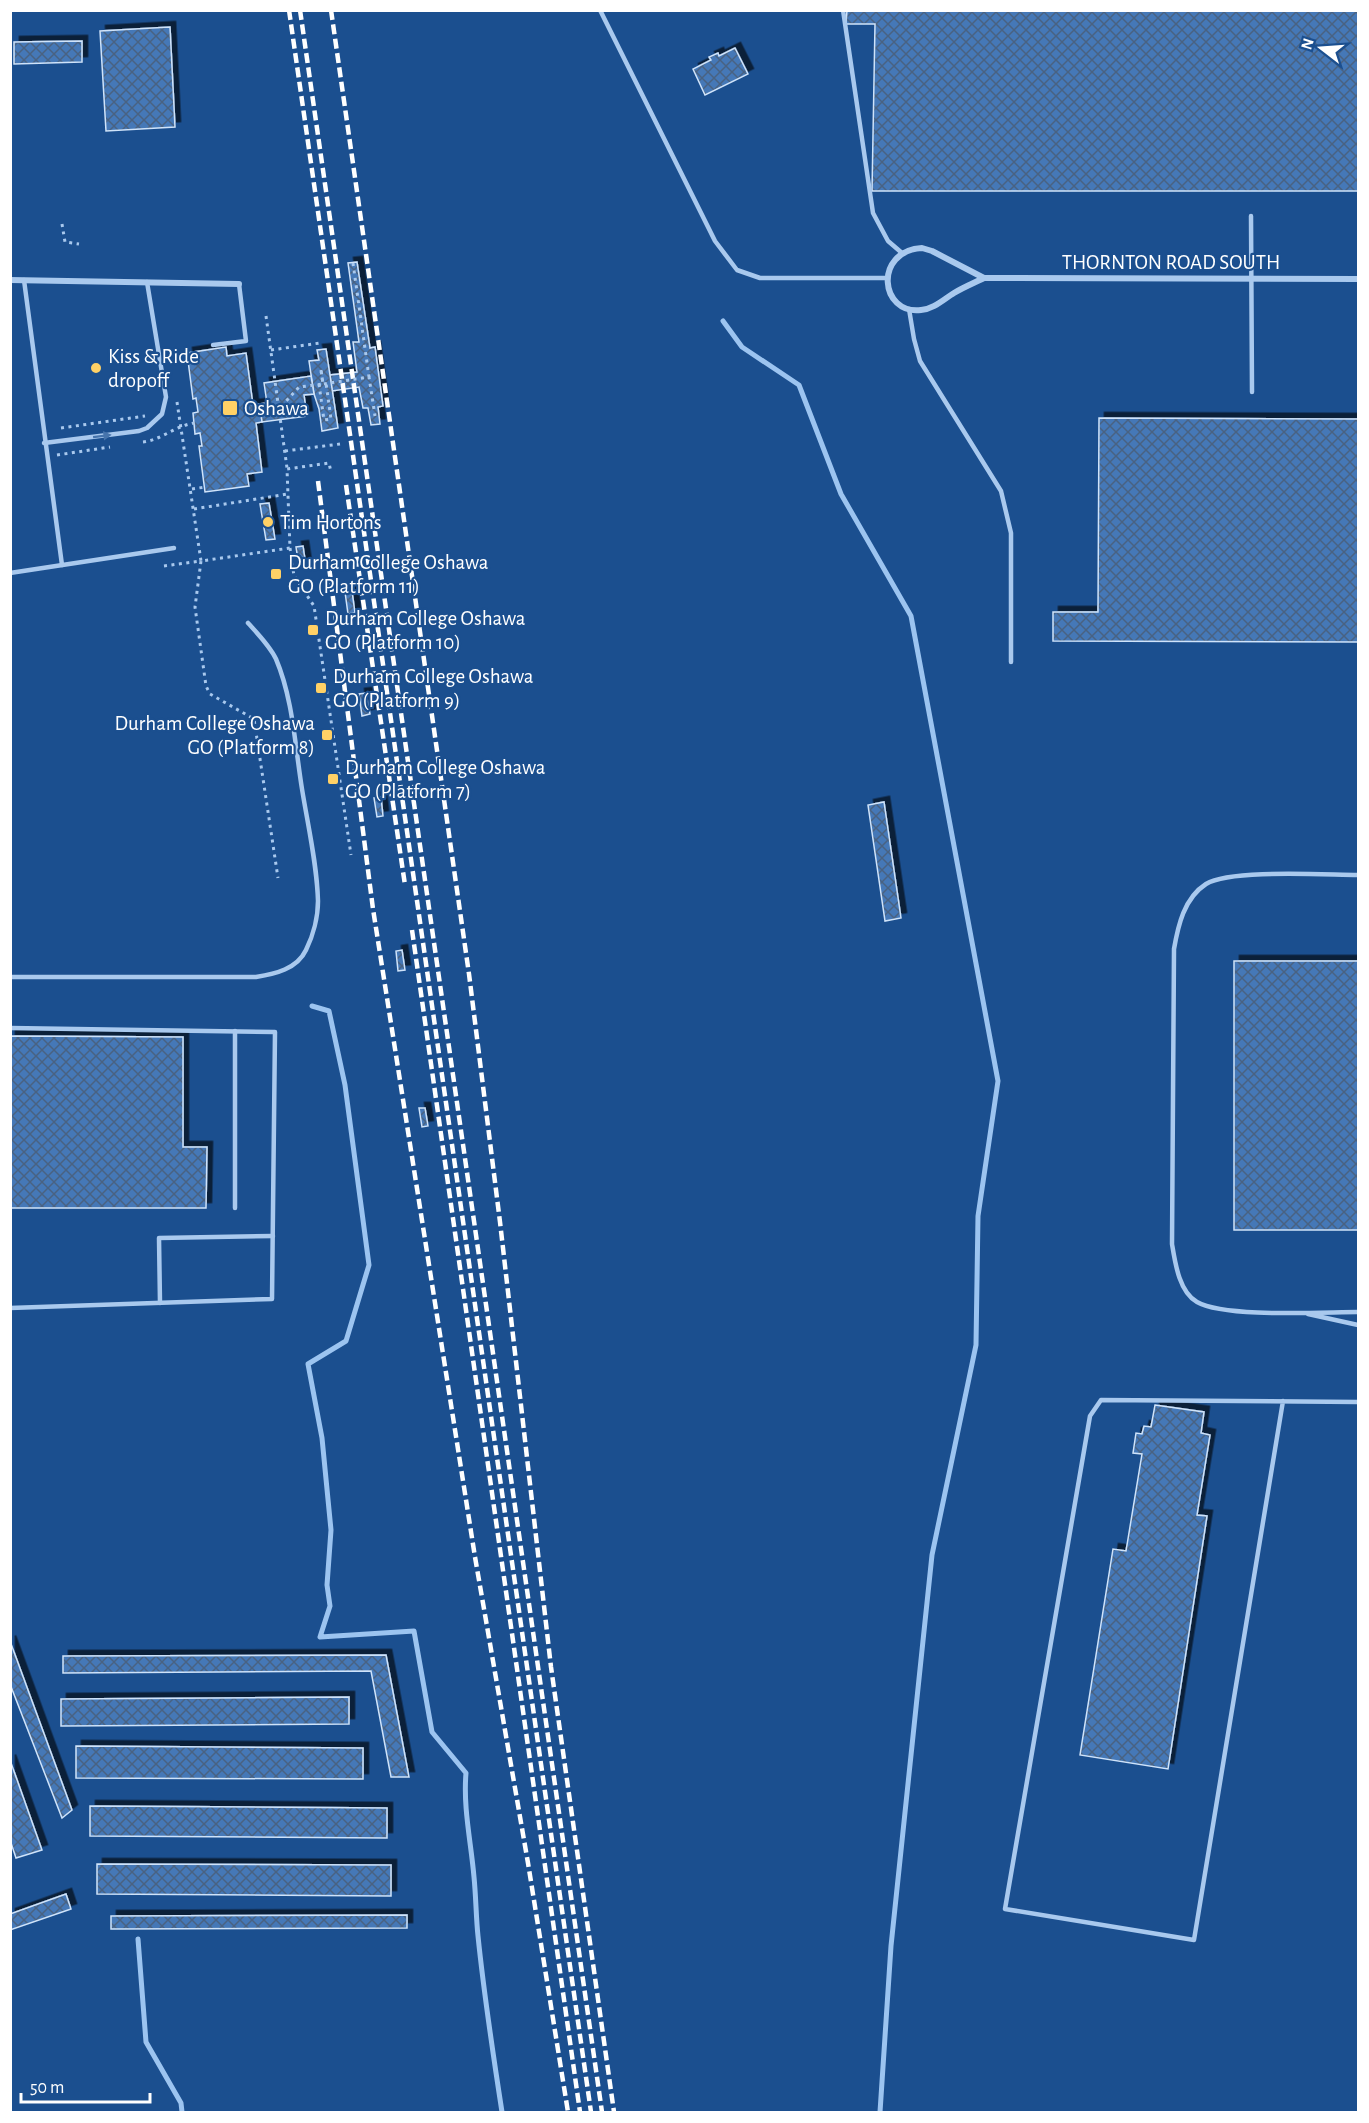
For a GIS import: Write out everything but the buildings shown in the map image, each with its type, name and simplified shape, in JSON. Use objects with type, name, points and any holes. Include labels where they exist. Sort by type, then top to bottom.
[{"type":"street","name":"THORNTON ROAD SOUTH","points":[[902,253],[922,248],[932,251],[984,278]]},
{"type":"street","points":[[902,253],[894,259],[887,278],[893,297],[909,309]]},
{"type":"street","name":"THORNTON ROAD SOUTH","points":[[909,309],[929,308],[984,278],[1359,279]]},
{"type":"street","points":[[10,280],[239,284]]},
{"type":"lane","points":[[600,10],[715,241],[737,270],[760,278],[887,278]]},
{"type":"lane","points":[[843,10],[873,213],[888,241],[902,253]]},
{"type":"lane","points":[[1251,216],[1252,392]]},
{"type":"lane","points":[[24,280],[62,565]]},
{"type":"lane","points":[[44,443],[139,431],[159,419],[166,397],[147,282]]},
{"type":"lane","points":[[213,345],[246,341],[239,284]]},
{"type":"lane","points":[[909,309],[920,362],[1001,491],[1011,533],[1011,662]]},
{"type":"lane","points":[[10,573],[174,548]]},
{"type":"lane","points":[[10,977],[256,977],[275,974],[292,966],[305,952],[314,929],[318,904],[290,709],[284,681],[275,657],[248,623]]},
{"type":"lane","points":[[1359,875],[1230,876],[1206,885],[1191,899],[1179,921],[1174,949],[1172,1244],[1178,1278],[1196,1301],[1221,1310],[1359,1312]]},
{"type":"lane","points":[[10,1028],[275,1032],[272,1299],[10,1308]]},
{"type":"lane","points":[[235,1031],[235,1208]]},
{"type":"lane","points":[[160,1303],[159,1238],[273,1236]]},
{"type":"lane","points":[[1298,1312],[1359,1325]]},
{"type":"lane","points":[[1283,1401],[1194,1940],[1005,1909],[1090,1416],[1101,1400],[1283,1401],[1359,1402]]},
{"type":"path","points":[[62,224],[65,242],[80,244]]},
{"type":"path","points":[[353,262],[375,416]]},
{"type":"path","points":[[266,316],[287,469],[290,548],[294,576],[314,606],[351,855]]},
{"type":"path","points":[[270,350],[320,343]]},
{"type":"path","points":[[321,370],[331,419],[324,420],[323,384]]},
{"type":"path","points":[[261,414],[278,410],[299,387],[369,377]]},
{"type":"path","points":[[177,400],[201,561],[195,608],[206,686],[210,694],[254,719],[278,878]]},
{"type":"path","points":[[61,428],[147,416]]},
{"type":"path","points":[[181,425],[194,423]]},
{"type":"path","points":[[284,451],[340,444]]},
{"type":"path","points":[[287,469],[329,463],[331,472]]},
{"type":"path","points":[[191,489],[205,487]]},
{"type":"path","points":[[194,509],[288,494]]},
{"type":"path","points":[[164,566],[290,548]]},
{"type":"waterway","points":[[723,321],[742,347],[799,385],[841,494],[911,616],[998,1081],[978,1216],[976,1345],[932,1555],[891,1946],[880,2112]]},
{"type":"waterway","points":[[312,1006],[329,1011],[345,1085],[369,1265],[346,1341],[308,1364],[322,1438],[331,1530],[327,1585],[330,1606],[320,1637],[414,1631],[432,1732],[466,1773],[466,1812],[478,1936],[502,2112]]},
{"type":"waterway","points":[[138,1939],[146,2042],[181,2103],[182,2112]]},
{"type":"railway","points":[[289,10],[591,2112]]},
{"type":"railway","points":[[300,10],[602,2112]]},
{"type":"railway","points":[[331,10],[469,974],[551,1667],[614,2112]]},
{"type":"railway","points":[[318,481],[373,909],[475,1557],[568,2112]]},
{"type":"railway","points":[[346,485],[405,885]]},
{"type":"railway","points":[[412,930],[580,2112]]},
{"type":"place","name":"Kiss & Ride dropoff","points":[[96,368]]},
{"type":"place","name":"Oshawa","points":[[230,408]]},
{"type":"place","name":"Tim Hortons","points":[[268,522]]},
{"type":"place","name":"Durham College Oshawa GO (Platform 11)","points":[[276,574]]},
{"type":"place","name":"Durham College Oshawa GO (Platform 10)","points":[[313,630]]},
{"type":"place","name":"Durham College Oshawa GO (Platform 9)","points":[[321,688]]},
{"type":"place","name":"Durham College Oshawa GO (Platform 8)","points":[[327,735]]},
{"type":"place","name":"Durham College Oshawa GO (Platform 7)","points":[[333,779]]}]
